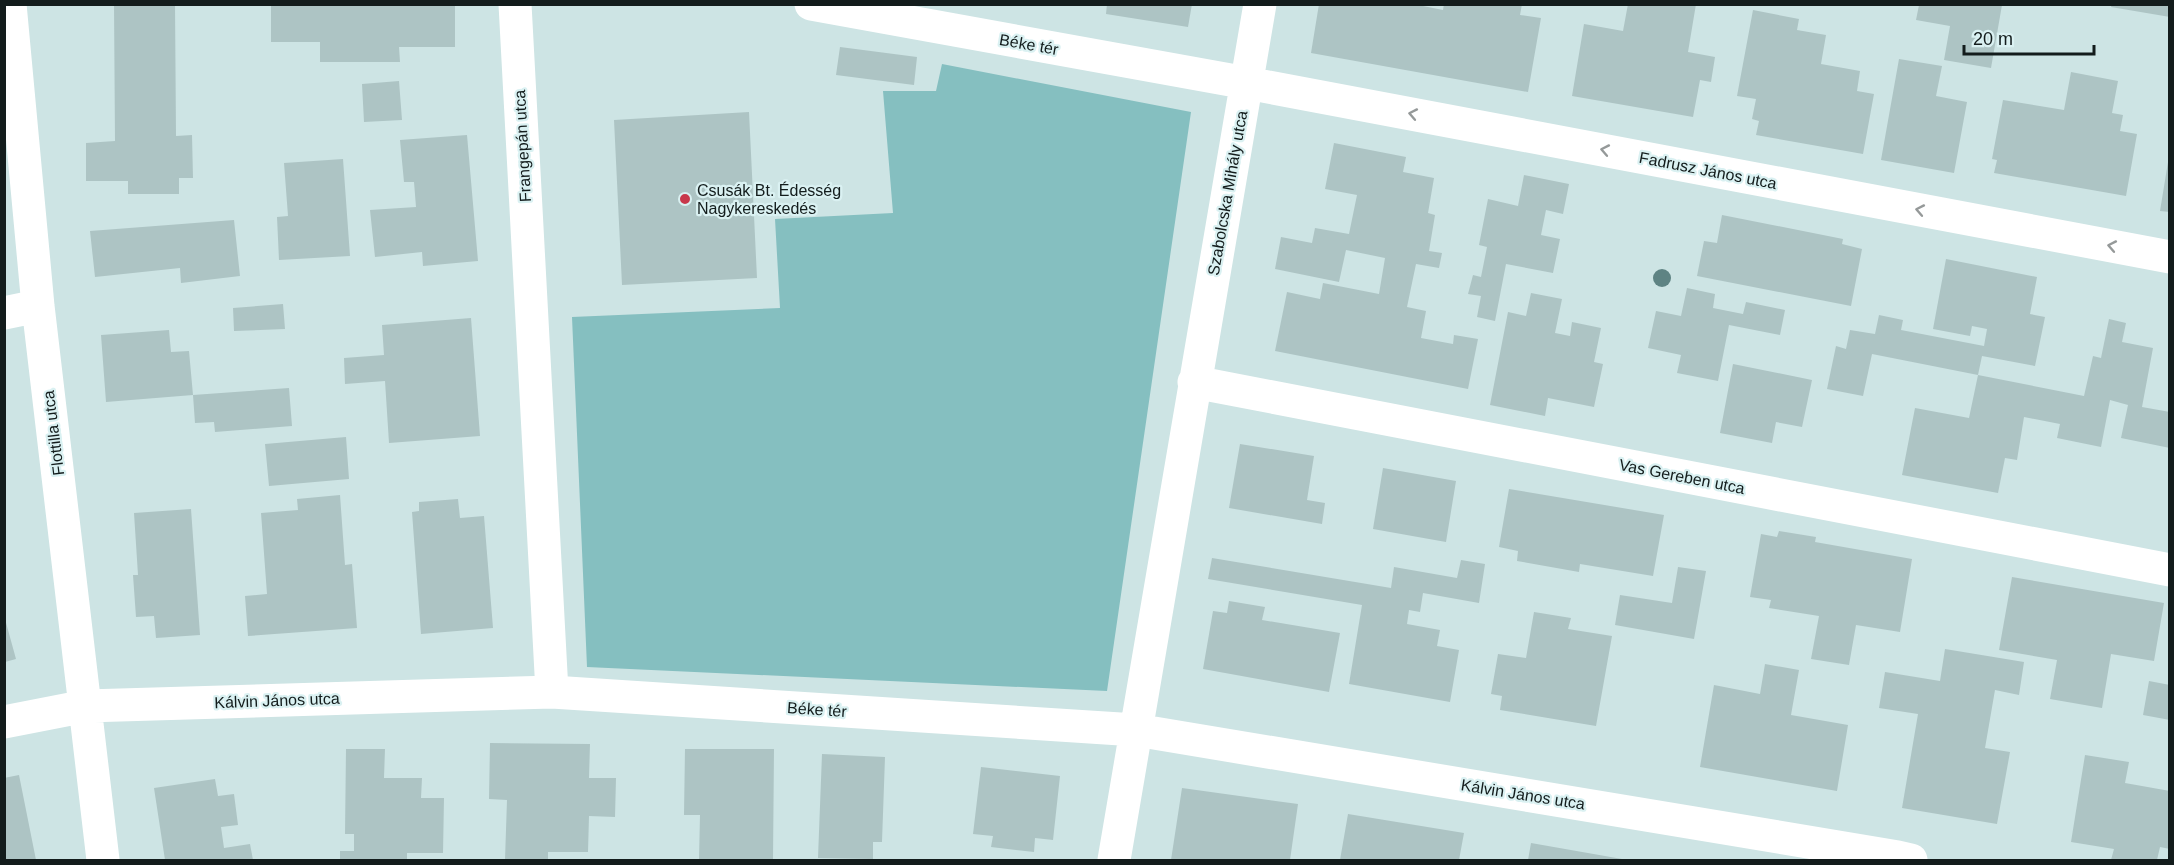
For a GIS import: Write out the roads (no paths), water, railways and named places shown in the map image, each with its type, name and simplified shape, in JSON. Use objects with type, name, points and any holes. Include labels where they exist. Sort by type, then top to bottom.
[{"type":"street","name":"Flottilla utca","points":[[10,4],[38,306],[103,861]]},
{"type":"street","name":"Frangepán utca","points":[[515,4],[552,692]]},
{"type":"street","name":"Béke tér","points":[[811,4],[1246,83]]},
{"type":"street","name":"Szabolcska Mihály utca","points":[[1194,382],[1260,4]]},
{"type":"street","name":"Fadrusz János utca","points":[[1246,83],[2169,257]]},
{"type":"street","points":[[4,313],[38,306]]},
{"type":"street","points":[[1114,861],[1194,382]]},
{"type":"street","name":"Vas Gereben utca","points":[[1194,382],[2169,570]]},
{"type":"street","name":"Béke tér","points":[[552,692],[1136,730]]},
{"type":"street","name":"Kálvin János utca","points":[[4,722],[86,706],[552,692]]},
{"type":"street","name":"Kálvin János utca","points":[[1136,730],[1911,861]]},
{"type":"place","name":"Csusák Bt. Édesség Nagykereskedés","points":[[685,199]]}]
